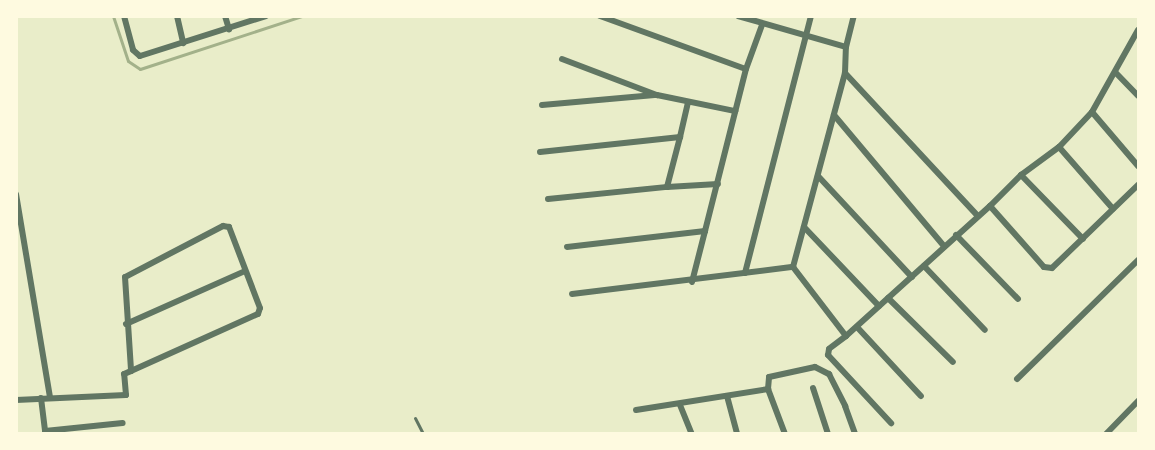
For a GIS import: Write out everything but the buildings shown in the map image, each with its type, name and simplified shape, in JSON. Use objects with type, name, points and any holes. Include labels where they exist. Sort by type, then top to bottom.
[{"type":"street","points":[[124,16],[133,50],[140,56],[266,16]]},
{"type":"street","points":[[177,16],[183,43]]},
{"type":"street","points":[[225,16],[228,28]]},
{"type":"street","points":[[600,16],[746,69]]},
{"type":"street","points":[[738,16],[762,25],[846,47]]},
{"type":"street","points":[[745,273],[811,16]]},
{"type":"street","points":[[794,267],[845,73],[846,47],[854,16]]},
{"type":"street","points":[[693,282],[746,69],[762,25]]},
{"type":"street","points":[[891,423],[828,355],[829,349],[857,327],[1021,176],[1059,147],[1092,112],[1138,33]]},
{"type":"street","points":[[562,59],[657,95],[735,111]]},
{"type":"street","points":[[845,73],[978,216]]},
{"type":"street","points":[[1116,73],[1138,96]]},
{"type":"street","points":[[542,105],[657,95]]},
{"type":"street","points":[[667,187],[688,103]]},
{"type":"street","points":[[1092,112],[1138,166]]},
{"type":"street","points":[[834,115],[944,246]]},
{"type":"street","points":[[540,152],[680,137]]},
{"type":"street","points":[[1059,147],[1113,209]]},
{"type":"street","points":[[818,176],[912,277]]},
{"type":"street","points":[[1021,176],[1083,239]]},
{"type":"street","points":[[548,199],[718,184]]},
{"type":"street","points":[[990,206],[1044,267],[1056,266],[1138,185]]},
{"type":"street","points":[[16,194],[50,397]]},
{"type":"street","points":[[16,400],[126,395],[123,376],[131,371],[258,314],[260,308],[229,227],[223,226],[128,274],[124,280],[131,371]]},
{"type":"street","points":[[804,227],[879,306]]},
{"type":"street","points":[[567,247],[705,231]]},
{"type":"street","points":[[957,235],[1018,299]]},
{"type":"street","points":[[1017,379],[1138,260]]},
{"type":"street","points":[[924,266],[985,330]]},
{"type":"street","points":[[572,294],[693,282],[794,267]]},
{"type":"street","points":[[794,267],[846,336]]},
{"type":"street","points":[[126,324],[245,271]]},
{"type":"street","points":[[888,297],[953,362]]},
{"type":"street","points":[[857,327],[921,396]]},
{"type":"street","points":[[785,434],[768,389],[768,380],[772,375],[814,368],[823,369],[829,374],[845,406],[855,434]]},
{"type":"street","points":[[813,388],[828,434]]},
{"type":"street","points":[[636,410],[680,405],[768,389]]},
{"type":"street","points":[[727,396],[737,434]]},
{"type":"street","points":[[41,398],[45,432],[123,423]]},
{"type":"street","points":[[1106,434],[1138,401]]},
{"type":"street","points":[[680,405],[692,434]]},
{"type":"lane","points":[[415,417],[423,434]]},
{"type":"waterway","points":[[113,16],[128,61],[140,69],[302,16]]}]
